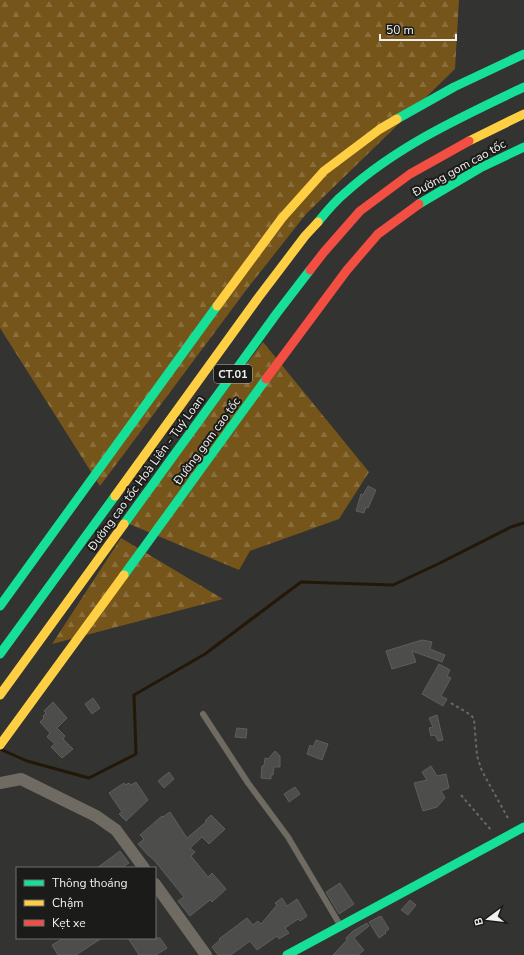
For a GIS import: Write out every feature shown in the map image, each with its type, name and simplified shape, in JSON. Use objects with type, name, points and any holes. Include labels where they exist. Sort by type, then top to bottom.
[{"type":"main road","points":[[0,606],[282,218],[324,171],[380,129],[454,87],[524,54]]},
{"type":"main road","name":"Đường cao tốc Hoà Liên - Tuý Loan","points":[[0,654],[258,298],[305,236],[344,193],[396,154],[461,118],[524,87]]},
{"type":"main road","name":"Đường cao tốc Hoà Liên - Tuý Loan","points":[[0,695],[277,313],[324,252],[360,211],[410,174],[473,139],[524,114]]},
{"type":"main road","name":"Đường gom cao tốc","points":[[0,745],[301,331],[347,270],[378,234],[425,199],[480,168],[524,146]]},
{"type":"main road","points":[[288,955],[305,951],[340,926],[520,829]]},
{"type":"street","points":[[0,783],[21,779],[96,816],[116,830],[143,867]]},
{"type":"street","points":[[156,885],[206,955]]},
{"type":"lane","points":[[203,714],[248,783],[288,837],[340,926]]},
{"type":"path","points":[[452,702],[471,715],[474,719],[477,756],[482,771],[520,829]]},
{"type":"path","points":[[462,795],[500,840]]},
{"type":"green space","points":[[0,0],[459,0],[455,69],[306,214],[247,289],[100,486],[0,328]]},
{"type":"green space","points":[[263,342],[369,472],[339,519],[250,551],[239,570],[127,523]]},
{"type":"green space","points":[[121,538],[223,599],[52,644]]},
{"type":"building","points":[[368,486],[376,490],[368,508],[366,507],[364,513],[356,511],[361,494],[363,495]]},
{"type":"building","points":[[422,640],[432,642],[430,649],[445,655],[442,662],[412,651],[416,662],[392,669],[386,651]]},
{"type":"building","points":[[439,664],[450,670],[447,676],[451,678],[441,696],[447,699],[443,706],[422,694]]},
{"type":"building","points":[[93,698],[100,708],[92,714],[85,704]]},
{"type":"building","points":[[53,702],[67,718],[57,728],[65,736],[63,739],[73,749],[62,758],[51,747],[55,744],[47,737],[50,733],[40,722],[46,713],[44,711]]},
{"type":"building","points":[[437,715],[443,740],[438,741],[435,735],[431,736],[429,728],[433,727],[429,718]]},
{"type":"building","points":[[237,728],[247,729],[246,738],[235,737]]},
{"type":"building","points":[[316,740],[328,744],[322,760],[307,754],[310,745],[313,747]]},
{"type":"building","points":[[275,751],[280,756],[280,767],[274,767],[271,779],[261,778],[262,766],[264,766],[265,758],[268,759]]},
{"type":"building","points":[[431,766],[437,776],[446,774],[449,788],[441,791],[445,798],[437,807],[423,811],[414,783],[427,780],[422,772]]},
{"type":"building","points":[[169,772],[174,779],[164,788],[158,781]]},
{"type":"building","points":[[136,782],[148,800],[126,821],[119,814],[122,812],[109,793],[124,783],[125,785],[129,783],[131,785]]},
{"type":"building","points":[[295,787],[300,794],[289,802],[284,794]]},
{"type":"building","points":[[170,812],[187,838],[206,822],[205,821],[211,815],[225,829],[209,844],[202,837],[190,848],[195,852],[191,856],[208,877],[212,873],[226,889],[212,902],[210,900],[190,916],[178,901],[184,897],[154,860],[138,844],[144,839],[140,835],[162,816],[163,817]]},
{"type":"building","points":[[120,851],[129,863],[123,867],[98,867]]},
{"type":"building","points":[[340,883],[354,904],[339,914],[326,892]]},
{"type":"building","points":[[282,898],[287,906],[297,899],[307,916],[300,921],[298,919],[285,928],[289,933],[279,939],[277,936],[257,950],[250,941],[231,955],[218,955],[212,947],[220,940],[219,939],[247,918],[253,925],[258,921],[261,924],[277,905],[275,903]]},
{"type":"building","points":[[410,900],[416,905],[408,915],[401,910]]},
{"type":"building","points":[[381,916],[389,929],[379,938],[369,922]]},
{"type":"building","points":[[367,923],[369,926],[354,938],[364,950],[358,955],[333,955],[353,931]]},
{"type":"building","points":[[160,938],[167,948],[156,955],[139,955],[129,939]]},
{"type":"building","points":[[62,939],[100,939],[76,955],[58,955],[52,945]]},
{"type":"waterway","points":[[2,750],[27,761],[89,778],[136,754],[134,695],[205,654],[301,582],[393,585],[511,527],[524,523]]},
{"type":"traffic: fast","points":[[397,119],[454,87],[524,54]]},
{"type":"traffic: fast","points":[[318,222],[341,196],[386,161],[453,121],[524,87]]},
{"type":"traffic: fast","points":[[419,204],[480,168],[524,147]]},
{"type":"traffic: fast","points":[[124,524],[277,313],[310,270]]},
{"type":"traffic: fast","points":[[0,606],[217,306]]},
{"type":"traffic: fast","points":[[124,575],[266,379]]},
{"type":"traffic: fast","points":[[0,654],[115,496]]},
{"type":"traffic: fast","points":[[287,955],[524,827]]},
{"type":"traffic: slow","points":[[469,141],[524,114]]},
{"type":"traffic: slow","points":[[217,306],[282,218],[324,171],[380,129],[397,119]]},
{"type":"traffic: slow","points":[[115,496],[258,298],[305,236],[318,222]]},
{"type":"traffic: slow","points":[[0,695],[124,524]]},
{"type":"traffic: slow","points":[[0,745],[124,575]]},
{"type":"traffic: jam","points":[[310,270],[360,211],[410,174],[469,141]]},
{"type":"traffic: jam","points":[[266,379],[347,270],[378,234],[419,204]]}]
